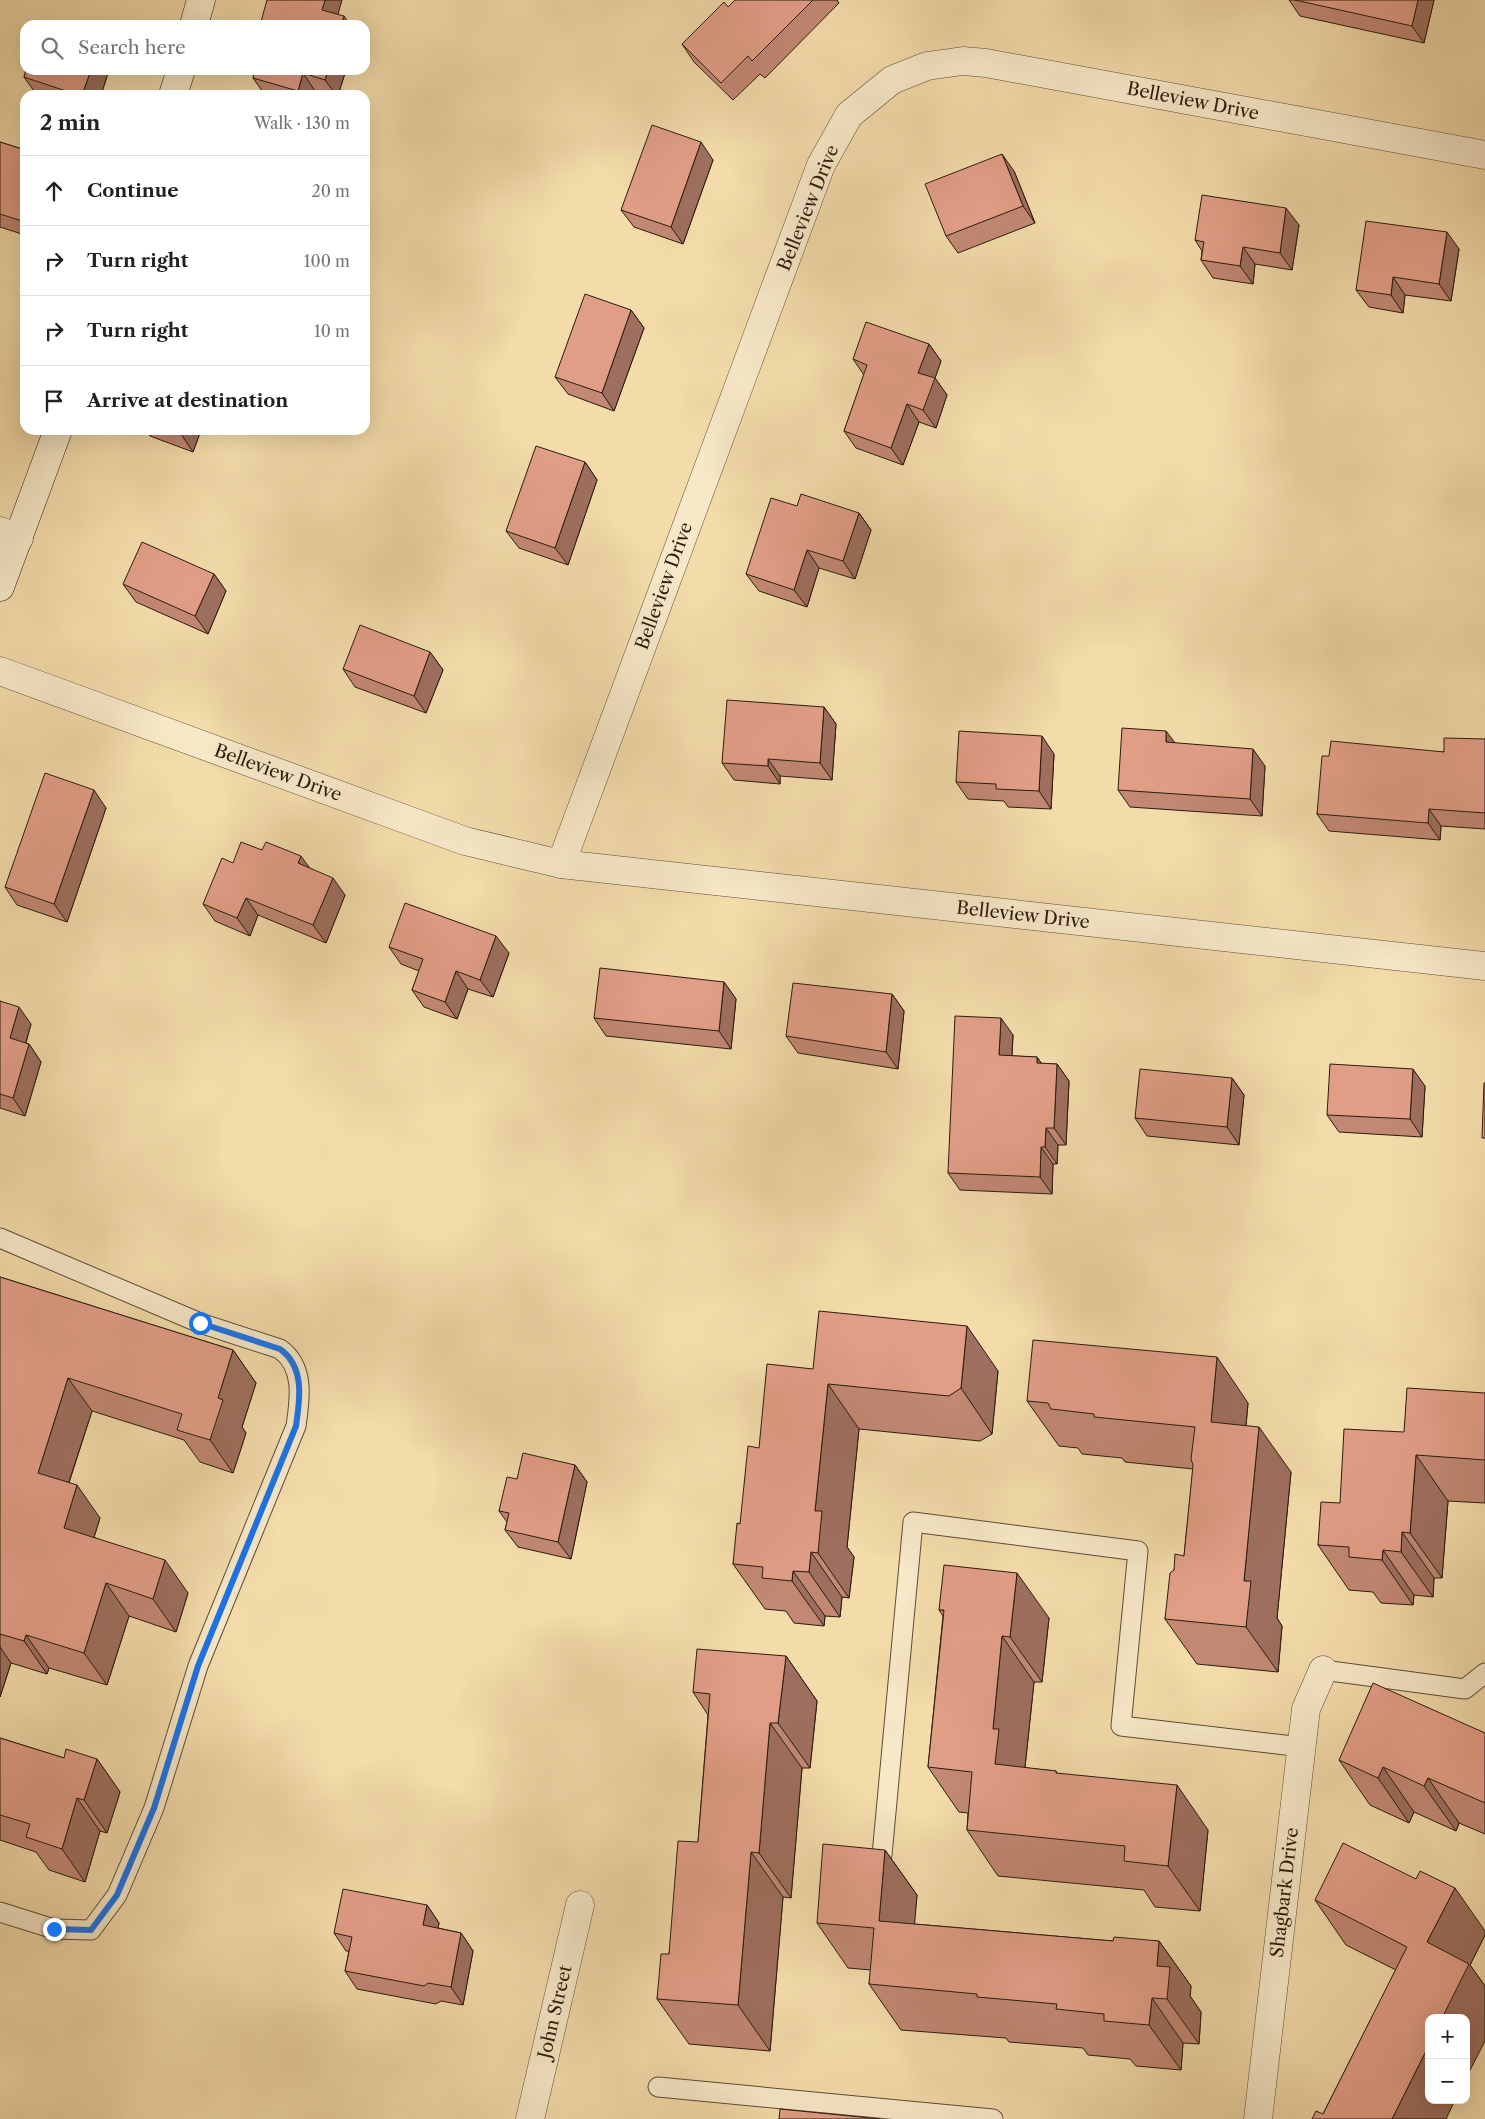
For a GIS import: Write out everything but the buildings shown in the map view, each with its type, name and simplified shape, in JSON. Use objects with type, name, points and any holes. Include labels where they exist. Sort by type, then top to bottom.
[{"type":"street","points":[[196,20],[202,0]]},
{"type":"street","name":"Belleview Drive","points":[[561,864],[821,165],[849,115],[892,80],[927,66],[963,61],[986,62],[1485,155]]},
{"type":"street","points":[[175,90],[180,75]]},
{"type":"street","points":[[0,587],[10,535],[56,435]]},
{"type":"street","name":"Belleview Drive","points":[[0,671],[466,841],[561,864],[1485,966]]},
{"type":"street","name":"Shagbark Drive","points":[[1258,2119],[1306,1709],[1323,1670]]},
{"type":"street","name":"John Street","points":[[530,2119],[580,1904]]},
{"type":"lane","points":[[0,1238],[200,1323],[280,1349],[288,1355],[295,1366],[298,1378],[299,1401],[296,1426],[198,1666],[154,1808],[117,1895],[91,1930],[54,1929],[0,1912]]},
{"type":"lane","points":[[882,1854],[913,1522],[1138,1551],[1121,1726],[1302,1747]]},
{"type":"lane","points":[[1323,1670],[1465,1689],[1485,1673]]},
{"type":"lane","points":[[658,2087],[993,2119]]},
{"type":"route","points":[[54,1929],[91,1930],[117,1895],[154,1808],[198,1666],[296,1426],[299,1401],[298,1378],[295,1366],[288,1355],[280,1349],[200,1323]]}]
